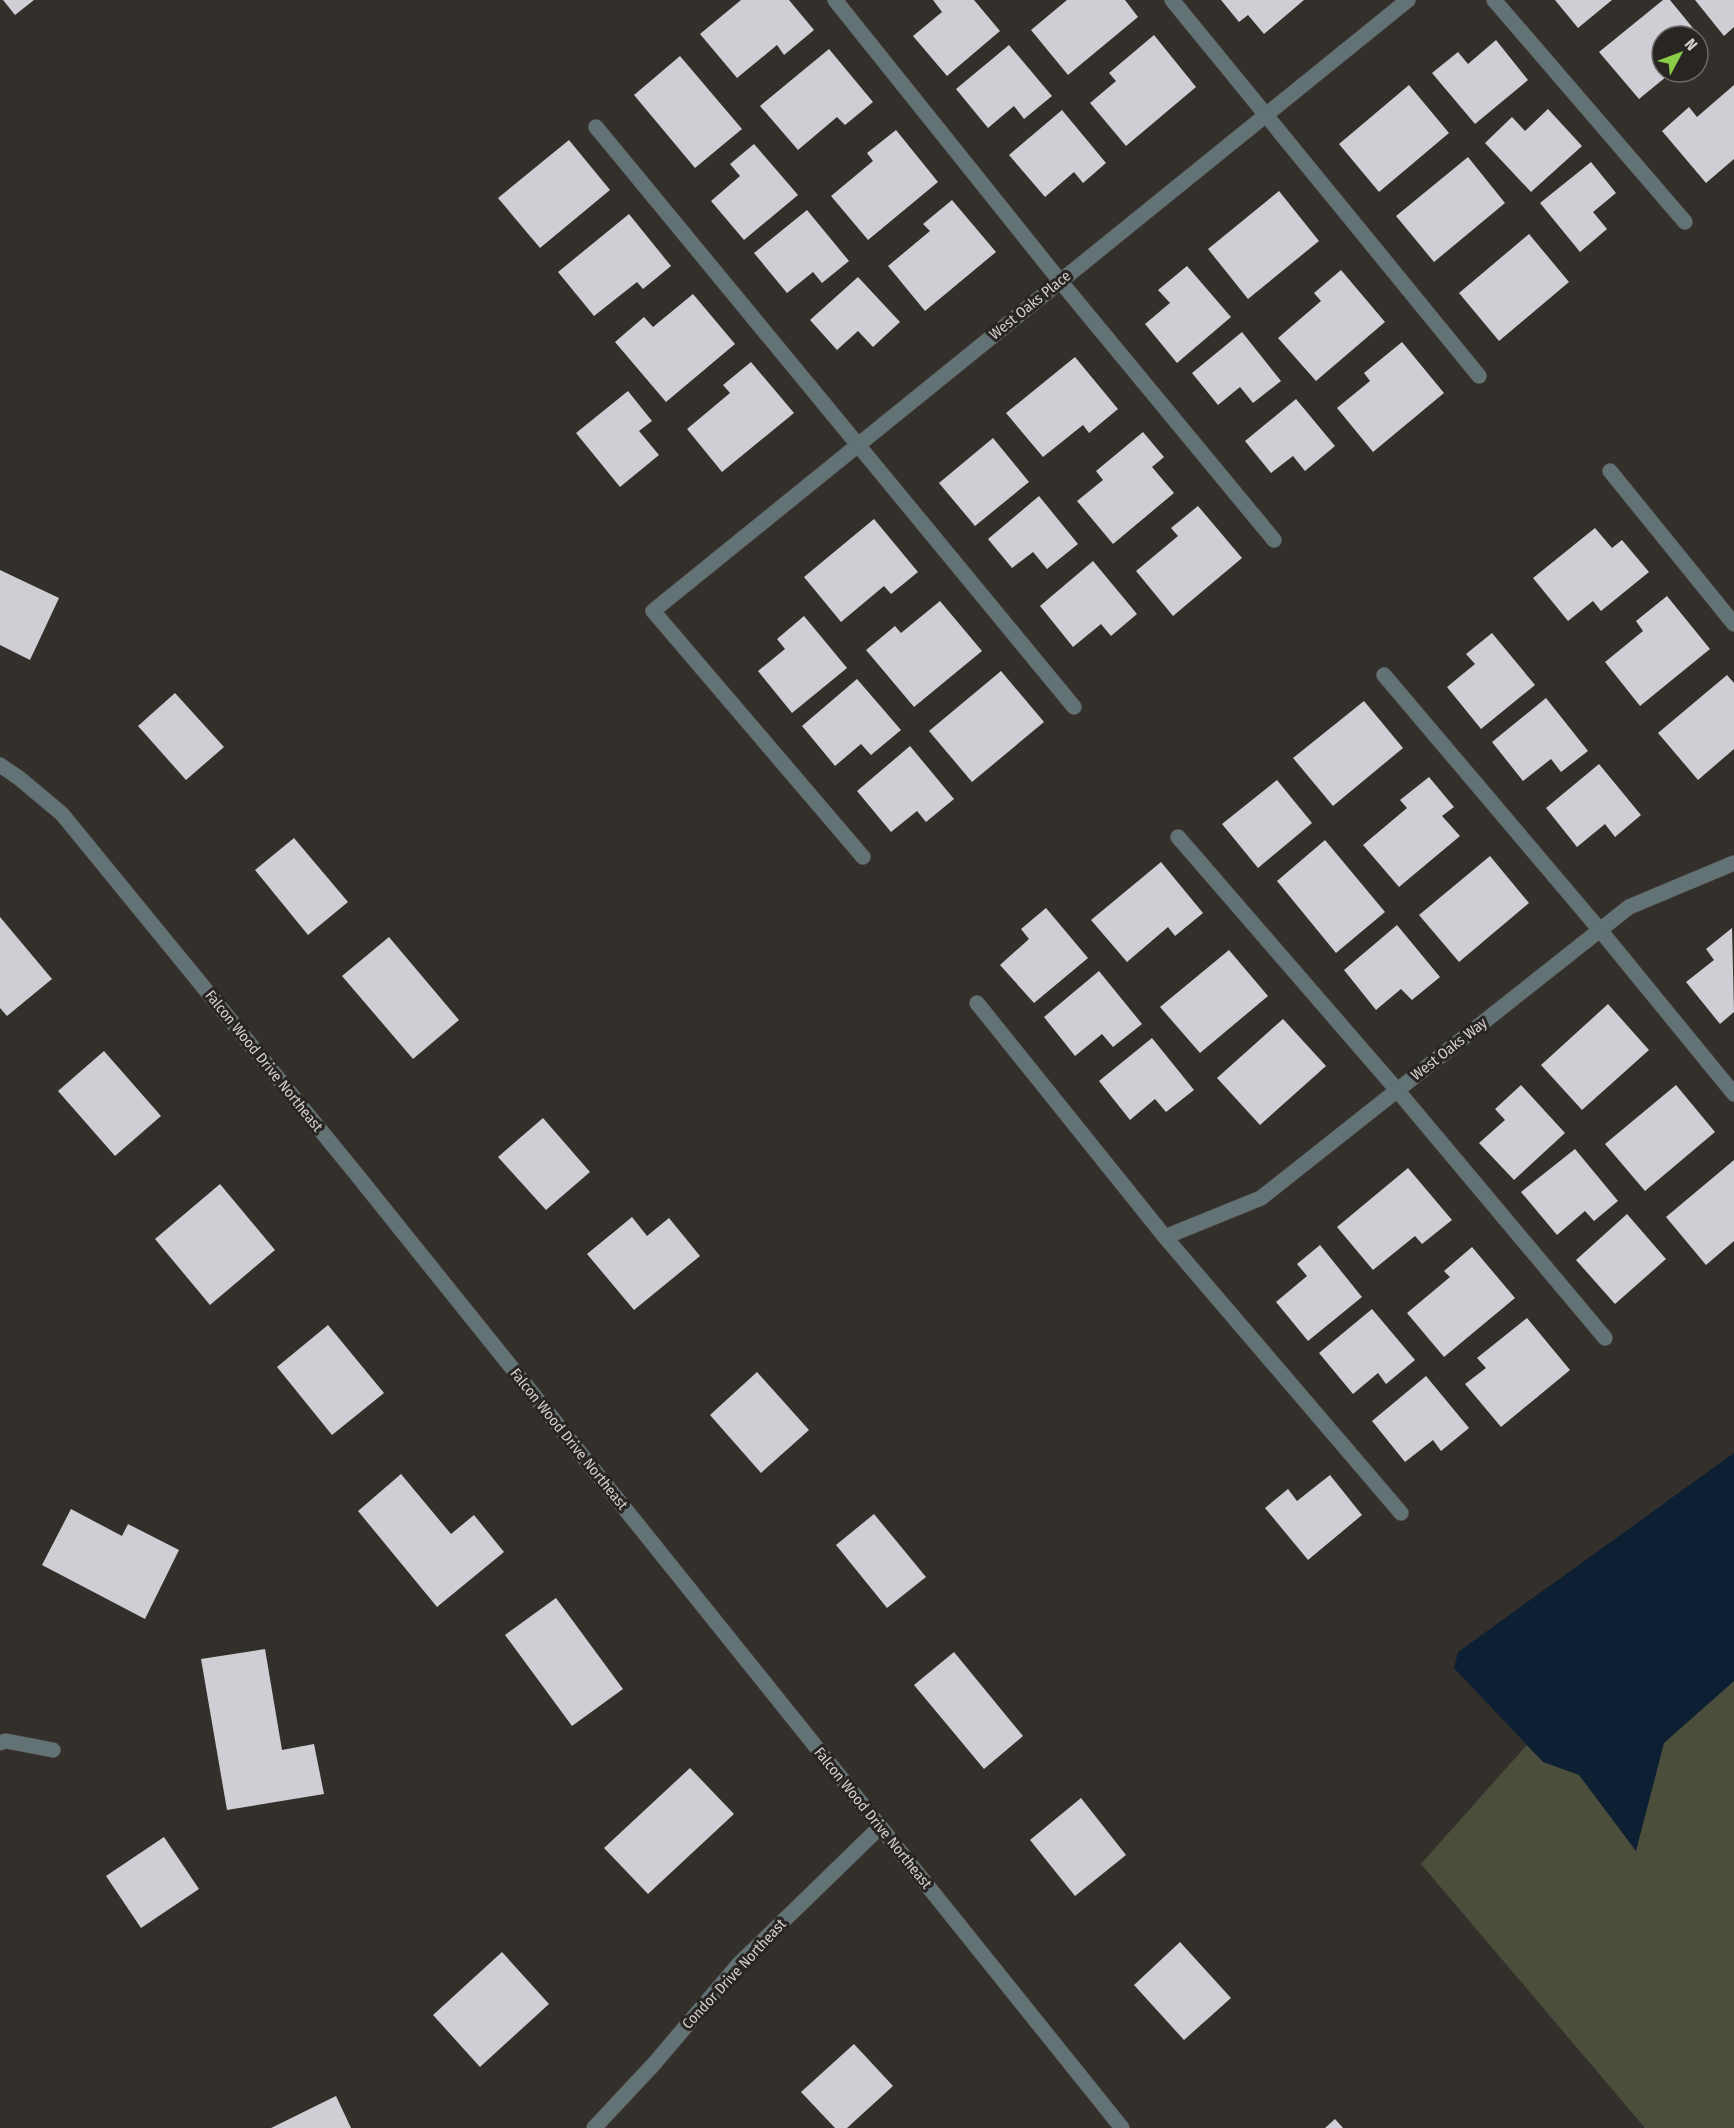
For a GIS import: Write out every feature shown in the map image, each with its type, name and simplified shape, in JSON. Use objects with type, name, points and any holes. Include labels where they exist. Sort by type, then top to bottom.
[{"type":"street","points":[[835,0],[1060,281],[1274,540]]},
{"type":"street","points":[[1172,0],[1479,376]]},
{"type":"street","name":"West Oaks Place","points":[[863,857],[653,611],[1408,0]]},
{"type":"street","points":[[1494,0],[1685,222]]},
{"type":"street","points":[[596,127],[1074,707]]},
{"type":"street","points":[[1610,471],[1734,624]]},
{"type":"street","points":[[1384,675],[1600,930],[1734,1094]]},
{"type":"street","name":"Falcon Wood Drive Northeast","points":[[0,765],[62,814],[353,1170],[1122,2128]]},
{"type":"street","points":[[1178,837],[1397,1090],[1605,1338]]},
{"type":"street","name":"West Oaks Way","points":[[1165,1237],[1261,1197],[1629,907],[1734,863]]},
{"type":"street","points":[[977,1003],[1165,1237],[1401,1514]]},
{"type":"street","points":[[0,1743],[6,1741],[53,1749]]},
{"type":"street","name":"Condor Drive Northeast","points":[[594,2128],[653,2065],[738,1965],[880,1827]]},
{"type":"green space","points":[[1734,1512],[1734,2128],[1645,2128],[1421,1864]]},
{"type":"water","points":[[1734,1453],[1734,1681],[1664,1743],[1636,1851],[1579,1775],[1543,1762],[1454,1668],[1458,1652]]},
{"type":"building","points":[[3,0],[34,0],[15,15]]},
{"type":"building","points":[[741,0],[789,0],[814,30],[784,55],[777,45],[737,78],[700,34]]},
{"type":"building","points":[[933,0],[974,0],[1000,31],[947,76],[913,36],[942,12]]},
{"type":"building","points":[[1067,0],[1125,0],[1138,17],[1068,75],[1031,30]]},
{"type":"building","points":[[1221,0],[1304,0],[1264,34],[1248,15],[1239,22]]},
{"type":"building","points":[[1555,0],[1612,0],[1578,28]]},
{"type":"building","points":[[1663,0],[1670,0],[1690,24],[1650,24],[1650,84],[1657,84],[1639,99],[1599,52]]},
{"type":"building","points":[[1695,0],[1734,0],[1734,27],[1724,36]]},
{"type":"building","points":[[1154,35],[1196,87],[1126,146],[1090,103],[1116,81],[1109,73]]},
{"type":"building","points":[[1496,40],[1528,80],[1475,124],[1432,73],[1458,52],[1468,64]]},
{"type":"building","points":[[1009,45],[1052,96],[1024,119],[1014,106],[988,128],[956,89]]},
{"type":"building","points":[[829,49],[873,102],[845,125],[837,117],[798,150],[760,106]]},
{"type":"building","points":[[680,56],[742,129],[695,168],[634,95]]},
{"type":"building","points":[[1409,85],[1449,133],[1379,192],[1339,144]]},
{"type":"building","points":[[1734,85],[1734,159],[1706,183],[1662,131],[1689,107],[1697,117]]},
{"type":"building","points":[[1548,109],[1582,146],[1531,192],[1485,143],[1512,117],[1525,131]]},
{"type":"building","points":[[1062,110],[1106,163],[1083,183],[1074,172],[1045,197],[1009,155]]},
{"type":"building","points":[[896,130],[938,182],[868,240],[831,196],[873,161],[867,153]]},
{"type":"building","points":[[569,140],[610,190],[540,248],[498,198]]},
{"type":"building","points":[[754,144],[798,195],[744,240],[711,201],[740,176],[730,164]]},
{"type":"building","points":[[1468,157],[1505,203],[1434,262],[1396,216]]},
{"type":"building","points":[[1591,162],[1616,193],[1593,212],[1607,229],[1580,252],[1540,203]]},
{"type":"building","points":[[1279,191],[1319,241],[1248,299],[1208,249]]},
{"type":"building","points":[[952,200],[996,252],[925,311],[888,266],[930,231],[923,224]]},
{"type":"building","points":[[807,210],[849,261],[822,283],[813,272],[787,293],[754,253]]},
{"type":"building","points":[[629,214],[671,266],[643,289],[637,282],[594,316],[558,272]]},
{"type":"building","points":[[1529,234],[1569,282],[1499,341],[1459,293]]},
{"type":"building","points":[[1187,266],[1231,317],[1177,363],[1145,324],[1170,303],[1158,290]]},
{"type":"building","points":[[1341,270],[1385,322],[1316,381],[1278,338],[1321,301],[1314,293]]},
{"type":"building","points":[[858,277],[900,322],[873,347],[858,331],[837,350],[810,320]]},
{"type":"building","points":[[693,294],[735,344],[666,402],[615,342],[644,317],[653,327]]},
{"type":"building","points":[[1242,332],[1281,381],[1253,403],[1240,387],[1218,405],[1192,373]]},
{"type":"building","points":[[1402,342],[1444,393],[1373,452],[1337,408],[1370,381],[1364,373]]},
{"type":"building","points":[[1075,357],[1118,409],[1089,433],[1083,425],[1043,457],[1006,413]]},
{"type":"building","points":[[751,362],[794,413],[722,472],[687,429],[730,393],[723,385]]},
{"type":"building","points":[[628,391],[652,421],[639,431],[659,455],[620,487],[576,433]]},
{"type":"building","points":[[1296,399],[1335,446],[1305,471],[1293,456],[1271,473],[1245,441]]},
{"type":"building","points":[[1143,432],[1164,457],[1152,467],[1174,493],[1113,544],[1077,501],[1103,480],[1096,471]]},
{"type":"building","points":[[993,438],[1029,482],[975,526],[939,483]]},
{"type":"building","points":[[1039,496],[1078,544],[1047,569],[1033,552],[1012,568],[988,539]]},
{"type":"building","points":[[1198,506],[1242,558],[1173,616],[1136,571],[1178,536],[1171,528]]},
{"type":"building","points":[[874,519],[918,572],[891,594],[884,586],[841,622],[804,577]]},
{"type":"building","points":[[1595,528],[1612,548],[1622,540],[1649,572],[1601,611],[1593,601],[1568,621],[1533,578]]},
{"type":"building","points":[[1093,561],[1137,614],[1111,636],[1101,624],[1073,647],[1040,606]]},
{"type":"building","points":[[0,570],[59,598],[30,660],[0,645]]},
{"type":"building","points":[[1667,596],[1710,649],[1640,706],[1605,662],[1643,631],[1636,621]]},
{"type":"building","points":[[940,601],[982,651],[914,707],[866,650],[895,626],[901,633]]},
{"type":"building","points":[[804,616],[847,668],[792,713],[758,671],[785,649],[777,639]]},
{"type":"building","points":[[1492,633],[1535,685],[1481,729],[1447,687],[1475,664],[1466,654]]},
{"type":"building","points":[[1001,671],[1044,722],[972,782],[929,731]]},
{"type":"building","points":[[1727,675],[1734,683],[1734,749],[1698,780],[1658,733]]},
{"type":"building","points":[[857,679],[901,730],[871,755],[861,744],[835,766],[802,726]]},
{"type":"building","points":[[175,693],[224,747],[186,780],[138,726]]},
{"type":"building","points":[[1546,698],[1588,751],[1561,772],[1551,759],[1523,781],[1492,742]]},
{"type":"building","points":[[1364,701],[1403,748],[1333,806],[1293,758]]},
{"type":"building","points":[[910,746],[954,799],[926,822],[917,811],[891,832],[857,791]]},
{"type":"building","points":[[1599,764],[1641,815],[1615,837],[1605,824],[1577,847],[1546,808]]},
{"type":"building","points":[[1429,777],[1454,807],[1442,816],[1460,836],[1399,887],[1363,845],[1407,808],[1400,800]]},
{"type":"building","points":[[1277,780],[1312,823],[1258,868],[1222,824]]},
{"type":"building","points":[[294,838],[348,902],[308,935],[255,870]]},
{"type":"building","points":[[1325,840],[1385,912],[1336,953],[1277,881]]},
{"type":"building","points":[[1490,856],[1529,903],[1459,962],[1419,915]]},
{"type":"building","points":[[1161,862],[1203,913],[1175,936],[1168,927],[1127,962],[1091,920]]},
{"type":"building","points":[[1046,908],[1088,958],[1034,1003],[1000,965],[1029,939],[1021,929]]},
{"type":"building","points":[[0,917],[52,979],[7,1016],[0,1008]]},
{"type":"building","points":[[1397,925],[1440,977],[1412,1000],[1401,989],[1376,1010],[1344,970]]},
{"type":"building","points":[[1732,928],[1734,1012],[1720,1024],[1686,982],[1714,960],[1706,949]]},
{"type":"building","points":[[389,937],[459,1020],[413,1059],[342,976]]},
{"type":"building","points":[[1229,950],[1268,996],[1200,1053],[1160,1007]]},
{"type":"building","points":[[1099,971],[1142,1024],[1113,1047],[1102,1034],[1075,1056],[1044,1017]]},
{"type":"building","points":[[1608,1004],[1649,1050],[1582,1110],[1541,1065]]},
{"type":"building","points":[[1283,1019],[1326,1066],[1260,1125],[1217,1078]]},
{"type":"building","points":[[1152,1038],[1194,1090],[1166,1112],[1155,1099],[1130,1120],[1099,1081]]},
{"type":"building","points":[[104,1051],[161,1116],[115,1156],[58,1091]]},
{"type":"building","points":[[1521,1085],[1565,1133],[1514,1180],[1479,1143],[1505,1120],[1495,1109]]},
{"type":"building","points":[[1676,1085],[1715,1132],[1645,1191],[1605,1144]]},
{"type":"building","points":[[543,1118],[590,1172],[546,1210],[498,1157]]},
{"type":"building","points":[[1575,1149],[1618,1201],[1594,1221],[1585,1211],[1557,1235],[1521,1192]]},
{"type":"building","points":[[1734,1160],[1734,1241],[1706,1265],[1666,1217]]},
{"type":"building","points":[[1408,1168],[1452,1220],[1422,1244],[1415,1236],[1373,1270],[1337,1227]]},
{"type":"building","points":[[220,1184],[275,1250],[210,1305],[155,1239]]},
{"type":"building","points":[[1627,1214],[1666,1259],[1615,1304],[1576,1260]]},
{"type":"building","points":[[632,1217],[647,1236],[669,1218],[700,1256],[634,1310],[587,1254]]},
{"type":"building","points":[[1320,1245],[1362,1297],[1308,1341],[1276,1302],[1307,1276],[1297,1264]]},
{"type":"building","points":[[1472,1247],[1515,1298],[1444,1357],[1407,1313],[1450,1277],[1444,1271]]},
{"type":"building","points":[[1372,1309],[1415,1360],[1386,1384],[1378,1373],[1353,1394],[1319,1353]]},
{"type":"building","points":[[1527,1318],[1570,1370],[1501,1427],[1465,1384],[1486,1368],[1477,1358]]},
{"type":"building","points":[[328,1325],[384,1393],[332,1435],[277,1367]]},
{"type":"building","points":[[757,1372],[809,1430],[761,1473],[710,1415]]},
{"type":"building","points":[[1426,1376],[1469,1428],[1441,1451],[1433,1440],[1405,1462],[1372,1421]]},
{"type":"building","points":[[401,1474],[451,1534],[474,1515],[504,1552],[437,1607],[358,1511]]},
{"type":"building","points":[[1330,1475],[1362,1515],[1308,1560],[1265,1508],[1288,1489],[1297,1501]]},
{"type":"building","points":[[71,1509],[122,1536],[128,1524],[179,1550],[145,1619],[42,1565]]},
{"type":"building","points":[[874,1514],[926,1577],[887,1608],[836,1545]]},
{"type":"building","points":[[556,1598],[623,1689],[572,1726],[505,1635]]},
{"type":"building","points":[[265,1649],[282,1750],[314,1744],[324,1794],[227,1810],[201,1659]]},
{"type":"building","points":[[954,1652],[1023,1736],[984,1769],[914,1685]]},
{"type":"building","points":[[690,1768],[734,1814],[648,1894],[604,1848]]},
{"type":"building","points":[[1081,1798],[1126,1855],[1075,1896],[1030,1840]]},
{"type":"building","points":[[164,1837],[199,1889],[141,1928],[106,1876]]},
{"type":"building","points":[[1180,1942],[1231,1998],[1184,2040],[1134,1985]]},
{"type":"building","points":[[502,1952],[549,2004],[480,2067],[433,2015]]},
{"type":"building","points":[[854,2044],[893,2086],[847,2128],[835,2128],[801,2092]]},
{"type":"building","points":[[336,2096],[351,2128],[271,2128]]},
{"type":"building","points":[[1335,2119],[1343,2128],[1325,2128]]}]
